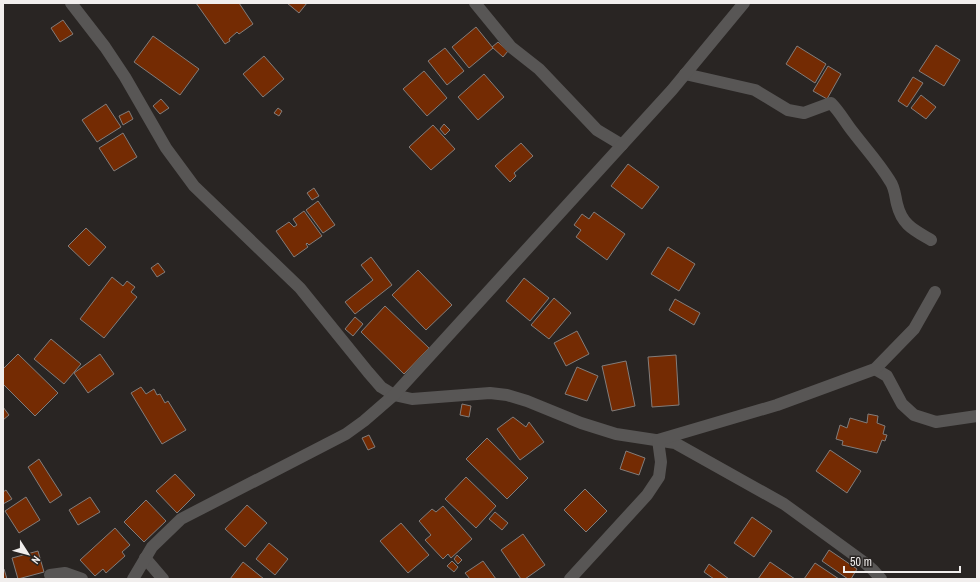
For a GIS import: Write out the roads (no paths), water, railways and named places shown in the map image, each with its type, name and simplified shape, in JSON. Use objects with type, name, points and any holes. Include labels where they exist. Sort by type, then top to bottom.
[{"type":"street","points":[[71,3],[105,46],[125,76],[166,148],[194,186],[300,288],[381,387],[394,395],[412,399],[490,393],[507,395],[527,401],[581,423],[616,434],[675,443],[685,447],[779,500],[865,563],[881,579]]},
{"type":"street","points":[[475,3],[511,47],[539,69],[597,130],[622,145]]},
{"type":"street","points":[[133,579],[152,547],[181,519],[346,434],[364,421],[394,395],[622,145],[685,74],[744,3]]},
{"type":"street","points":[[685,74],[755,90],[788,110],[804,113],[831,103],[840,112],[853,132],[882,168],[893,186],[897,206],[904,222],[911,229],[932,240]]},
{"type":"street","points":[[658,440],[778,405],[875,369],[914,329],[935,292]]},
{"type":"street","points":[[875,369],[887,376],[902,404],[914,415],[936,422],[977,416]]},
{"type":"street","points":[[570,579],[647,495],[659,477],[661,462],[658,440]]},
{"type":"street","points":[[145,558],[163,579]]},
{"type":"street","points":[[50,575],[65,573],[82,579]]}]
